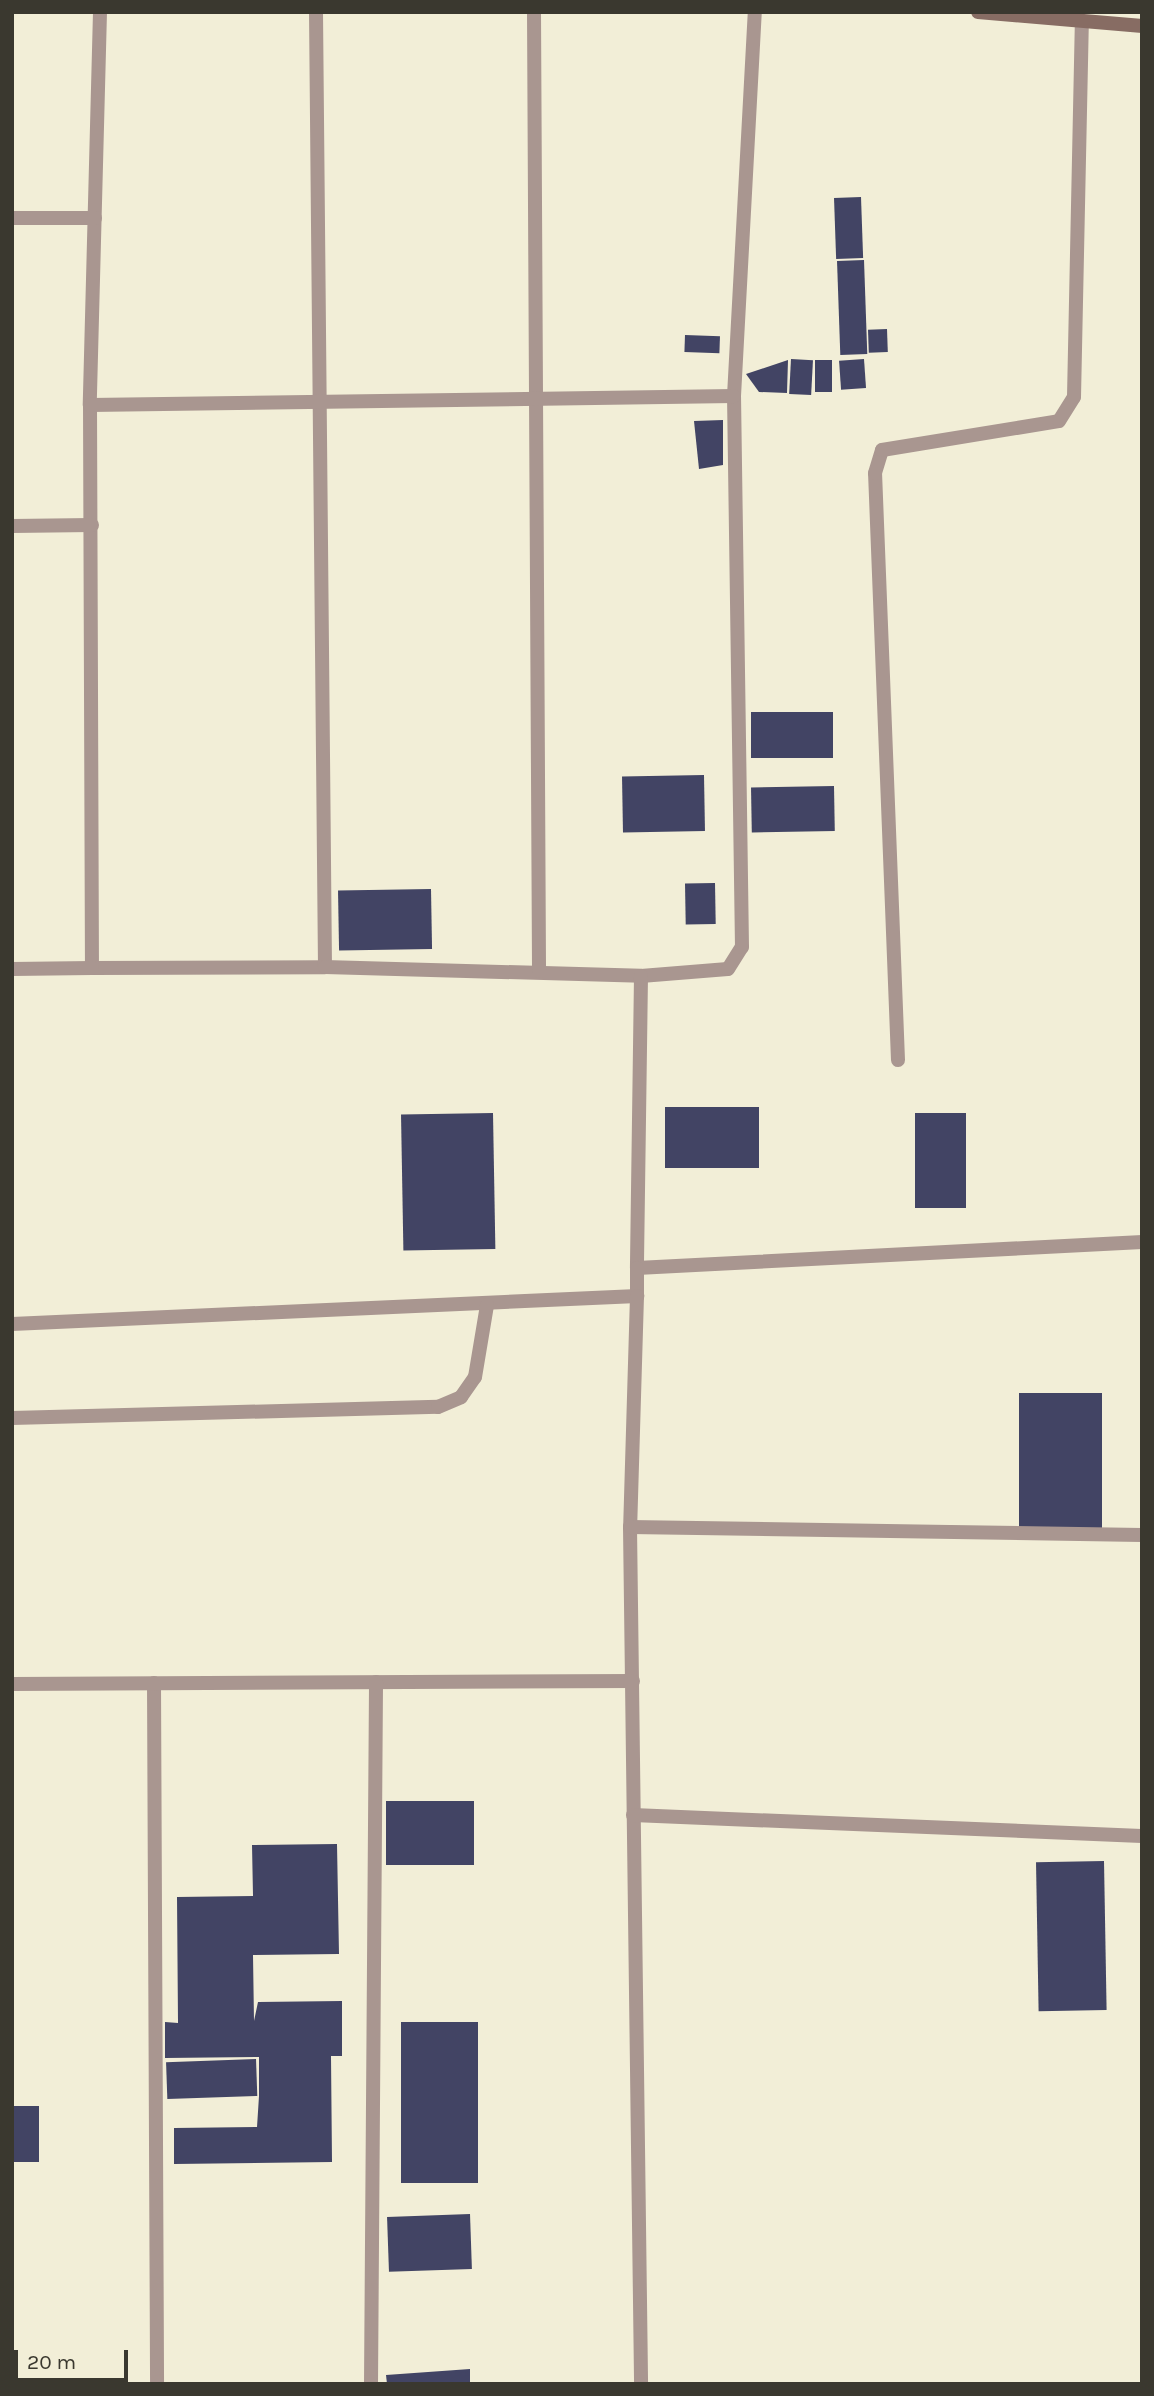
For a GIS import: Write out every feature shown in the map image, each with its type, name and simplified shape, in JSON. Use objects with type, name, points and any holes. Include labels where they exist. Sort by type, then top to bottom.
[{"type":"street","points":[[93,968],[90,405],[100,12]]},
{"type":"street","points":[[316,12],[325,967]]},
{"type":"street","points":[[534,12],[534,402],[540,971]]},
{"type":"street","points":[[12,969],[325,967],[540,971],[641,976],[728,969],[742,947],[734,396],[755,12]]},
{"type":"street","points":[[978,12],[1142,26]]},
{"type":"street","points":[[898,1060],[875,473],[882,450],[1059,421],[1074,397],[1082,21]]},
{"type":"street","points":[[12,218],[95,218]]},
{"type":"street","points":[[90,405],[534,402],[734,396]]},
{"type":"street","points":[[12,526],[92,526]]},
{"type":"street","points":[[641,976],[630,1527],[641,2384]]},
{"type":"street","points":[[637,1268],[1142,1242]]},
{"type":"street","points":[[12,1324],[487,1305],[636,1296]]},
{"type":"street","points":[[12,1418],[438,1407],[461,1397],[475,1377],[487,1305]]},
{"type":"street","points":[[630,1527],[1142,1535]]},
{"type":"street","points":[[12,1684],[633,1681]]},
{"type":"street","points":[[371,2384],[376,1682]]},
{"type":"street","points":[[154,1683],[158,2384]]},
{"type":"street","points":[[633,1815],[1142,1836]]},
{"type":"building","points":[[861,197],[863,258],[836,259],[834,198]]},
{"type":"building","points":[[864,260],[867,354],[840,355],[837,261]]},
{"type":"building","points":[[887,329],[888,352],[869,353],[868,330]]},
{"type":"building","points":[[685,335],[720,336],[719,353],[684,352]]},
{"type":"building","points":[[791,359],[813,360],[811,395],[789,394]]},
{"type":"building","points":[[864,359],[866,388],[841,390],[839,361]]},
{"type":"building","points":[[788,360],[787,393],[759,392],[746,374]]},
{"type":"building","points":[[815,360],[832,360],[832,392],[815,392]]},
{"type":"building","points":[[723,420],[723,465],[699,469],[694,421]]},
{"type":"building","points":[[751,712],[833,712],[833,758],[751,758]]},
{"type":"building","points":[[704,775],[705,831],[623,832],[622,776]]},
{"type":"building","points":[[834,786],[835,831],[752,832],[751,787]]},
{"type":"building","points":[[715,883],[716,924],[686,925],[685,884]]},
{"type":"building","points":[[431,889],[432,949],[339,951],[338,891]]},
{"type":"building","points":[[665,1107],[759,1107],[759,1168],[665,1168]]},
{"type":"building","points":[[493,1113],[495,1249],[403,1251],[401,1115]]},
{"type":"building","points":[[915,1113],[966,1113],[966,1208],[915,1208]]},
{"type":"building","points":[[1019,1393],[1102,1393],[1102,1532],[1019,1532]]},
{"type":"building","points":[[386,1801],[474,1801],[474,1865],[386,1865]]},
{"type":"building","points":[[337,1844],[339,1954],[253,1955],[254,2021],[258,2002],[342,2001],[342,2056],[331,2056],[332,2162],[174,2164],[174,2128],[257,2127],[259,2096],[259,2057],[165,2058],[165,2022],[178,2023],[177,1897],[253,1896],[252,1845]]},
{"type":"building","points":[[1104,1861],[1107,2010],[1039,2011],[1036,1862]]},
{"type":"building","points":[[401,2022],[478,2022],[478,2183],[401,2183]]},
{"type":"building","points":[[256,2059],[257,2096],[167,2099],[166,2062]]},
{"type":"building","points":[[12,2106],[39,2106],[39,2162],[12,2162]]},
{"type":"building","points":[[470,2214],[472,2269],[389,2272],[387,2217]]},
{"type":"building","points":[[470,2369],[470,2384],[387,2384],[386,2375]]}]
